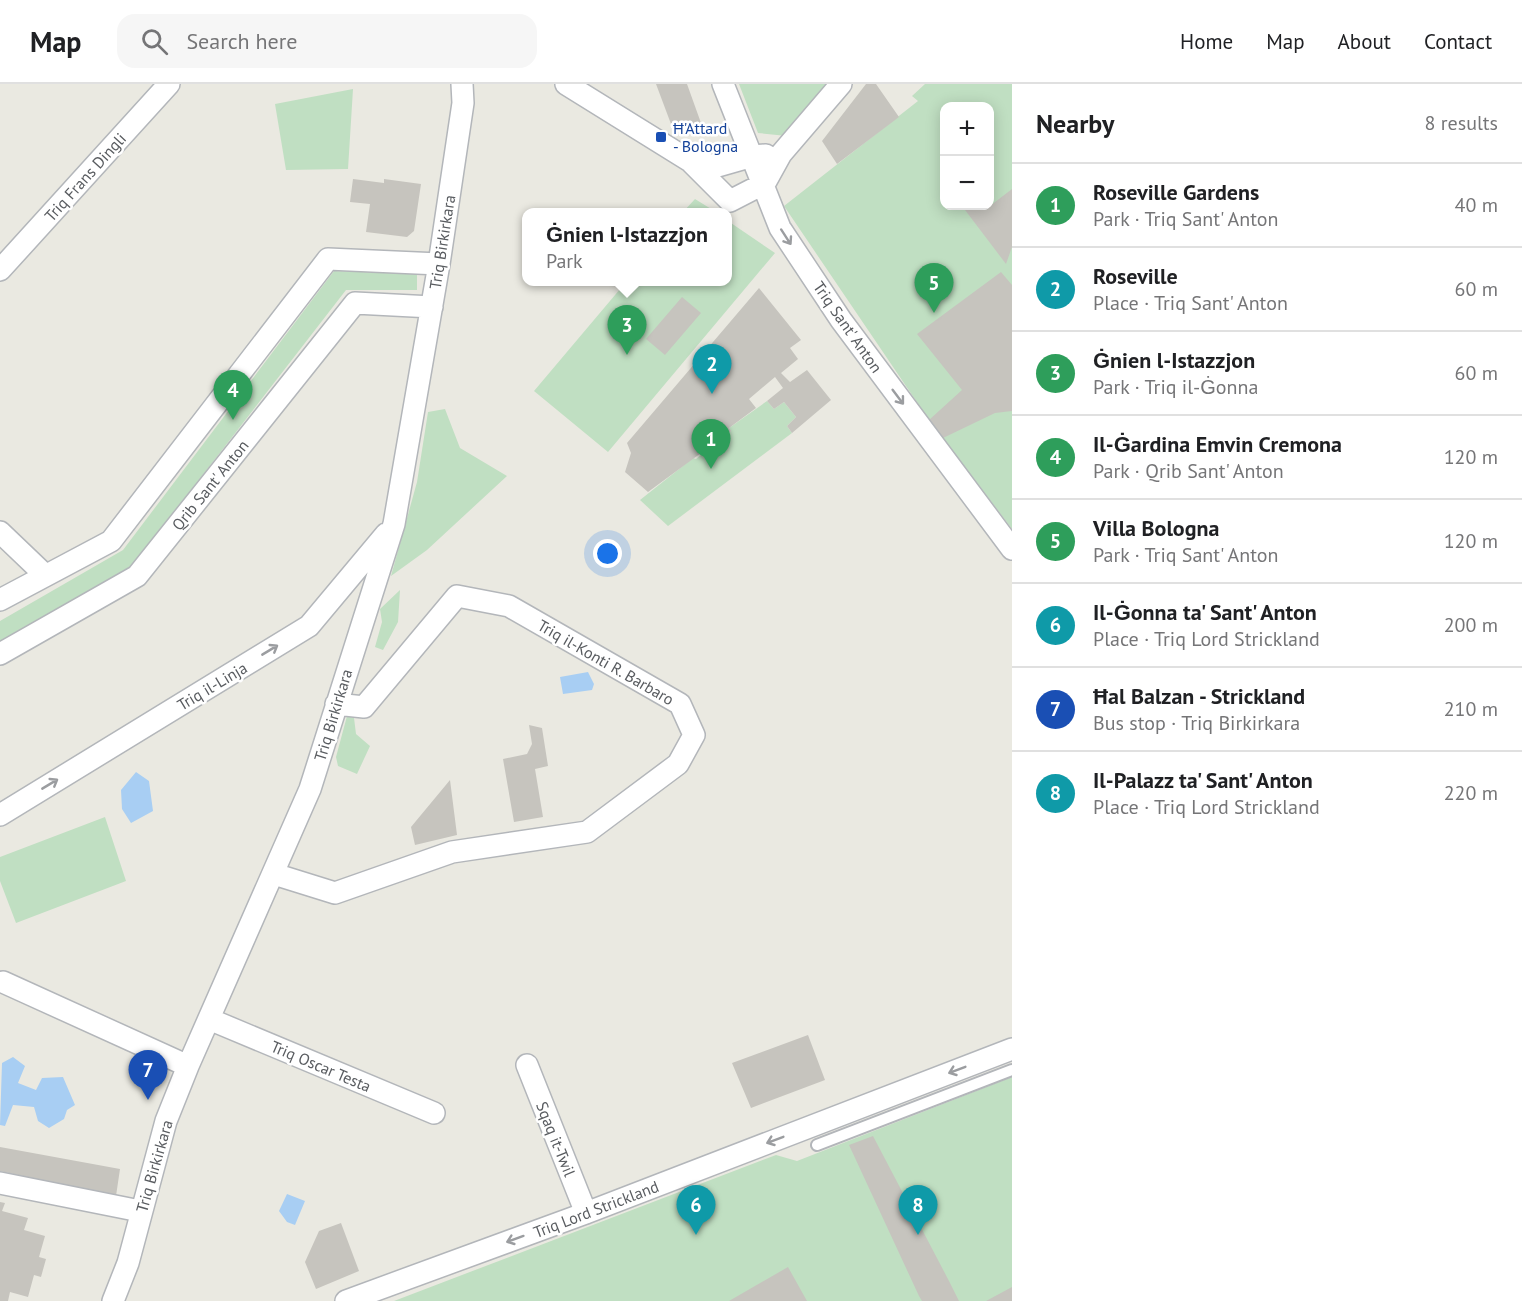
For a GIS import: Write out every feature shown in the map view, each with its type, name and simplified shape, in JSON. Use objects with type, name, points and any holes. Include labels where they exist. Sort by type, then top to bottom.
[{"type":"street","name":"Triq Frans Dingli","points":[[0,270],[169,84]]},
{"type":"street","points":[[566,84],[690,161],[730,201],[765,183],[781,154],[840,84]]},
{"type":"street","name":"Triq Sant' Anton","points":[[723,84],[765,183],[780,228],[841,320],[1012,549]]},
{"type":"street","name":"Triq Birkirkara","points":[[113,1301],[128,1263],[140,1211],[166,1121],[208,1018],[310,789],[394,524],[432,307],[466,90]]},
{"type":"street","points":[[690,161],[718,166],[753,156],[781,154]]},
{"type":"street","points":[[0,600],[111,541],[328,259],[439,264]]},
{"type":"street","name":"Qrib Sant' Anton","points":[[0,654],[137,576],[355,303],[432,307]]},
{"type":"street","name":"Triq il-Linja","points":[[0,815],[309,626],[394,524]]},
{"type":"street","points":[[0,532],[45,575]]},
{"type":"street","name":"Triq il-Konti R. Barbaro","points":[[274,874],[335,894],[452,852],[587,832],[678,764],[694,735],[680,704],[509,606],[457,596],[364,707],[336,704]]},
{"type":"street","points":[[3,982],[188,1066]]},
{"type":"street","name":"Triq Oscar Testa","points":[[208,1018],[434,1113]]},
{"type":"street","name":"Triq Lord Strickland","points":[[346,1301],[586,1213],[1012,1049]]},
{"type":"street","name":"Sqaq it-Twil","points":[[527,1065],[586,1213]]},
{"type":"street","points":[[0,1183],[140,1211]]},
{"type":"lane","points":[[817,1145],[1012,1070]]},
{"type":"green space","points":[[739,84],[828,84],[787,136],[758,133]]},
{"type":"green space","points":[[925,84],[1012,84],[1012,529],[929,420],[784,206],[918,101],[912,96]]},
{"type":"green space","points":[[353,89],[348,169],[286,170],[275,104]]},
{"type":"green space","points":[[695,199],[710,208],[687,208]]},
{"type":"green space","points":[[732,224],[775,253],[608,452],[534,391],[623,286],[732,286]]},
{"type":"green space","points":[[334,271],[417,274],[417,290],[346,290],[133,565],[0,642],[0,621],[123,550]]},
{"type":"green space","points":[[767,401],[774,409],[784,402],[796,417],[787,426],[792,433],[668,526],[640,500],[693,458],[696,459],[731,431],[729,428]]},
{"type":"green space","points":[[445,409],[460,448],[507,476],[427,550],[391,576],[417,482],[428,412]]},
{"type":"green space","points":[[400,590],[398,622],[383,650],[375,647],[382,622],[380,609]]},
{"type":"green space","points":[[347,716],[354,718],[356,734],[370,746],[357,774],[338,766],[336,757]]},
{"type":"green space","points":[[105,817],[126,881],[16,923],[0,881],[0,857]]},
{"type":"green space","points":[[1012,1077],[1012,1301],[394,1301],[776,1155],[797,1161]]},
{"type":"water","points":[[588,672],[594,684],[592,690],[563,694],[560,677]]},
{"type":"water","points":[[136,772],[149,781],[153,811],[131,823],[122,809],[121,790]]},
{"type":"water","points":[[13,1057],[25,1066],[18,1083],[36,1090],[42,1078],[63,1077],[75,1105],[67,1110],[64,1119],[49,1128],[38,1121],[34,1107],[13,1105],[5,1126],[0,1125],[2,1063]]},
{"type":"water","points":[[287,1194],[305,1201],[295,1225],[287,1222],[279,1211]]},
{"type":"building","points":[[656,84],[687,84],[701,123],[674,132]]},
{"type":"building","points":[[866,84],[876,84],[899,117],[837,164],[822,141]]},
{"type":"building","points":[[353,179],[384,183],[384,179],[421,184],[414,231],[407,237],[366,232],[370,204],[350,202]]},
{"type":"building","points":[[1012,189],[1012,247],[1006,264],[965,210],[994,210],[994,203]]},
{"type":"building","points":[[1001,272],[1012,285],[1012,411],[995,413],[943,438],[929,420],[962,390],[917,334]]},
{"type":"building","points":[[759,288],[801,340],[790,348],[798,359],[781,373],[790,382],[807,370],[831,400],[792,433],[787,426],[796,417],[784,402],[774,409],[767,401],[783,388],[775,377],[749,399],[756,408],[729,428],[731,431],[648,492],[625,472],[631,453],[627,443]]},
{"type":"building","points":[[682,297],[701,313],[665,355],[646,339]]},
{"type":"building","points":[[529,725],[542,728],[548,766],[535,769],[543,817],[514,822],[503,759],[527,754],[532,744]]},
{"type":"building","points":[[450,780],[457,835],[415,845],[411,827]]},
{"type":"building","points":[[808,1035],[825,1080],[751,1108],[732,1063]]},
{"type":"building","points":[[873,1136],[959,1301],[922,1301],[919,1296],[849,1145]]},
{"type":"building","points":[[0,1147],[120,1169],[116,1196],[0,1171]]},
{"type":"building","points":[[0,1202],[5,1203],[2,1211],[28,1218],[24,1230],[45,1236],[39,1257],[46,1259],[41,1277],[34,1275],[28,1297],[10,1292],[8,1301],[0,1301]]},
{"type":"building","points":[[341,1223],[359,1271],[316,1289],[305,1262],[319,1231]]},
{"type":"building","points":[[788,1267],[807,1301],[729,1301]]},
{"type":"building","points":[[1012,1287],[1012,1301],[986,1301]]},
{"type":"place","name":"Ħ'Attard - Bologna","points":[[661,137]]},
{"type":"place","name":"Villa Bologna","points":[[934,313]]},
{"type":"place","name":"Ġnien l-Istazzjon","points":[[627,355]]},
{"type":"place","name":"Roseville","points":[[712,394]]},
{"type":"place","name":"Il-Ġardina Emvin Cremona","points":[[233,420]]},
{"type":"place","name":"Roseville Gardens","points":[[711,469]]},
{"type":"place","name":"Ħal Balzan - Strickland","points":[[148,1100]]},
{"type":"place","name":"Il-Ġonna ta' Sant' Anton","points":[[696,1235]]},
{"type":"place","name":"Il-Palazz ta' Sant' Anton","points":[[918,1235]]}]
